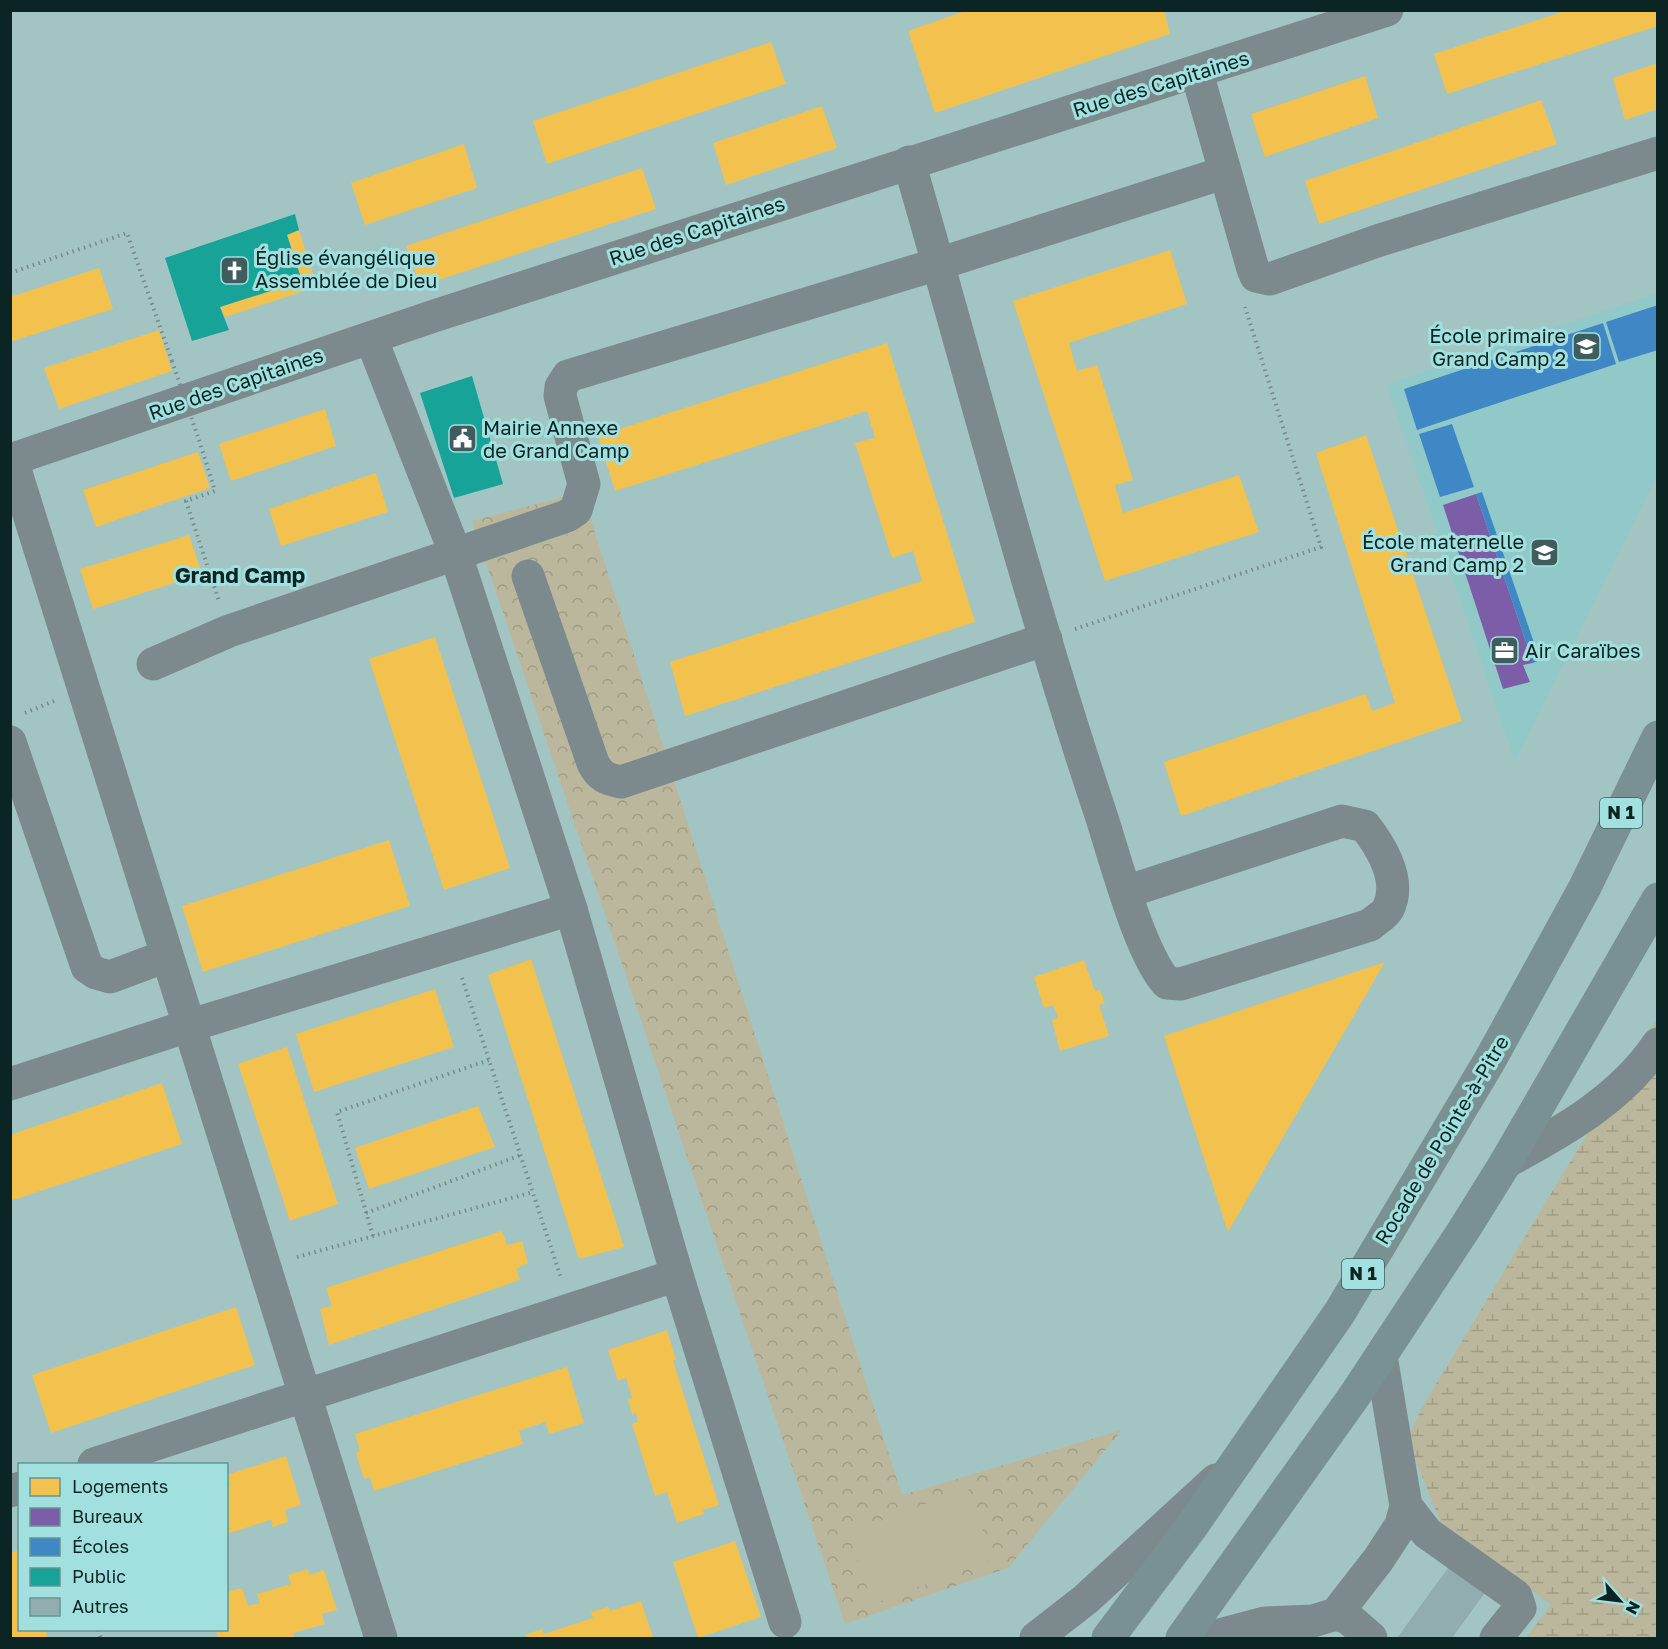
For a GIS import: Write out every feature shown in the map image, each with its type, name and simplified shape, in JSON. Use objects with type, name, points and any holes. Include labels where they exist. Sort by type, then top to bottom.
[{"type":"highway","name":"Rocade de Pointe-à-Pitre","points":[[1108,1638],[1238,1460],[1340,1312],[1490,1060],[1584,889],[1658,737]]},
{"type":"highway","points":[[1182,1638],[1381,1356],[1506,1162],[1658,899]]},
{"type":"street","name":"Rue des Capitaines","points":[[11,460],[371,338],[909,162],[1197,74],[1387,10]]},
{"type":"street","points":[[1197,74],[1223,173],[1256,276],[1270,279],[1377,242],[1658,153]]},
{"type":"street","points":[[909,162],[1002,498],[1077,742],[1126,892],[1155,971],[1167,983],[1181,984],[1370,925],[1388,910],[1393,886],[1389,865],[1370,832],[1365,826],[1342,821],[1126,892]]},
{"type":"street","points":[[153,664],[229,631],[456,555],[567,516],[576,510],[584,484],[560,396],[561,387],[568,376],[938,264],[1223,173]]},
{"type":"street","points":[[371,338],[456,555],[571,909],[677,1275],[785,1622]]},
{"type":"street","points":[[11,460],[381,1638]]},
{"type":"street","points":[[528,576],[593,763],[606,779],[621,782],[1046,639]]},
{"type":"street","points":[[10,742],[87,967],[96,973],[110,977],[166,956]]},
{"type":"street","points":[[10,1084],[188,1026],[571,909]]},
{"type":"street","points":[[1506,1162],[1569,1127],[1601,1103],[1629,1077],[1658,1044]]},
{"type":"street","points":[[97,1463],[307,1397],[677,1275]]},
{"type":"street","points":[[1336,1614],[1401,1525],[1406,1506],[1381,1356]]},
{"type":"street","points":[[1036,1638],[1086,1599],[1238,1460]]},
{"type":"street","points":[[1406,1506],[1428,1533],[1516,1596],[1520,1608],[1497,1638]]},
{"type":"street","points":[[1208,1638],[1265,1623],[1313,1621],[1336,1614],[1348,1618],[1371,1638]]},
{"type":"path","points":[[10,273],[127,233],[215,491],[186,501],[229,631]]},
{"type":"path","points":[[1046,639],[1322,547],[1240,290],[1256,276]]},
{"type":"path","points":[[451,945],[572,1310]]},
{"type":"path","points":[[373,1236],[337,1112],[489,1060]]},
{"type":"path","points":[[366,1213],[521,1155]]},
{"type":"path","points":[[265,1266],[533,1192]]},
{"type":"shaded area","points":[[1657,293],[1657,476],[1515,762],[1387,384]]},
{"type":"green space","points":[[582,492],[902,1495],[1122,1430],[1008,1568],[845,1624],[472,521]]},
{"type":"green space","points":[[1657,1018],[1657,1638],[1526,1638],[1551,1605],[1440,1521],[1407,1439],[1421,1409]]},
{"type":"green space","points":[[968,1488],[993,1559],[873,1604],[848,1533]]},
{"type":"building: Logements","points":[[968,10],[1164,10],[1170,34],[935,113],[908,31]]},
{"type":"building: Logements","points":[[1568,10],[1658,10],[1658,26],[1447,94],[1434,54]]},
{"type":"building: Logements","points":[[771,42],[786,84],[547,164],[533,121]]},
{"type":"building: Logements","points":[[1658,63],[1658,109],[1625,120],[1613,78]]},
{"type":"building: Logements","points":[[1365,76],[1378,118],[1265,157],[1251,114]]},
{"type":"building: Logements","points":[[1541,100],[1557,144],[1319,224],[1305,181]]},
{"type":"building: Logements","points":[[822,106],[837,148],[726,185],[713,143]]},
{"type":"building: Logements","points":[[464,144],[477,188],[365,225],[351,183]]},
{"type":"building: Logements","points":[[642,168],[656,209],[420,286],[406,246]]},
{"type":"building: Logements","points":[[299,230],[317,287],[225,317],[220,307],[302,281],[287,235]]},
{"type":"building: Logements","points":[[1170,250],[1187,304],[1069,343],[1077,371],[1097,365],[1133,480],[1115,485],[1123,513],[1239,475],[1259,532],[1105,581],[1013,301]]},
{"type":"building: Logements","points":[[99,268],[113,309],[10,342],[10,297]]},
{"type":"building: Logements","points":[[159,330],[172,371],[59,409],[44,368]]},
{"type":"building: Logements","points":[[887,343],[975,622],[685,716],[670,662],[922,581],[913,551],[892,558],[855,443],[875,438],[867,411],[615,491],[598,436]]},
{"type":"building: Logements","points":[[325,409],[336,446],[231,481],[219,444]]},
{"type":"building: Logements","points":[[1366,435],[1462,721],[1181,816],[1164,762],[1366,694],[1372,711],[1395,703],[1316,453]]},
{"type":"building: Logements","points":[[198,452],[210,488],[96,527],[83,490]]},
{"type":"building: Logements","points":[[376,473],[388,512],[281,546],[269,509]]},
{"type":"building: Logements","points":[[189,535],[202,574],[93,609],[80,569]]},
{"type":"building: Logements","points":[[435,637],[510,868],[444,890],[369,659]]},
{"type":"building: Logements","points":[[389,840],[410,906],[203,972],[182,906]]},
{"type":"building: Logements","points":[[531,959],[624,1247],[579,1259],[488,975]]},
{"type":"building: Logements","points":[[1084,960],[1095,991],[1100,990],[1105,1003],[1099,1005],[1109,1036],[1060,1051],[1052,1020],[1058,1018],[1053,1005],[1044,1008],[1034,977]]},
{"type":"building: Logements","points":[[1385,962],[1228,1232],[1164,1036]]},
{"type":"building: Logements","points":[[435,989],[454,1047],[314,1092],[296,1034]]},
{"type":"building: Logements","points":[[287,1047],[338,1204],[290,1221],[238,1064]]},
{"type":"building: Logements","points":[[162,1083],[182,1144],[10,1201],[10,1135]]},
{"type":"building: Logements","points":[[478,1106],[495,1147],[369,1189],[355,1148]]},
{"type":"building: Logements","points":[[502,1231],[507,1245],[522,1241],[528,1263],[516,1269],[520,1280],[329,1345],[320,1309],[332,1306],[326,1288]]},
{"type":"building: Logements","points":[[236,1307],[255,1365],[51,1433],[32,1375]]},
{"type":"building: Logements","points":[[667,1330],[676,1360],[673,1361],[719,1505],[703,1510],[704,1514],[677,1523],[667,1492],[655,1496],[632,1424],[638,1422],[636,1413],[632,1414],[628,1399],[632,1398],[626,1378],[618,1381],[608,1350]]},
{"type":"building: Logements","points":[[567,1367],[584,1423],[549,1434],[545,1422],[519,1431],[523,1444],[374,1491],[370,1477],[364,1479],[356,1453],[360,1451],[355,1434]]},
{"type":"building: Logements","points":[[286,1456],[301,1505],[285,1510],[288,1522],[273,1527],[271,1520],[228,1533],[228,1486],[230,1486],[228,1474]]},
{"type":"building: Logements","points":[[735,1541],[761,1617],[698,1638],[673,1562]]},
{"type":"building: Logements","points":[[18,1551],[18,1631],[45,1631],[48,1638],[10,1638],[10,1553]]},
{"type":"building: Logements","points":[[308,1569],[310,1575],[324,1570],[337,1610],[322,1614],[325,1624],[293,1633],[295,1638],[218,1638],[216,1631],[228,1631],[228,1592],[242,1588],[248,1606],[260,1603],[257,1594],[291,1584],[288,1575]]},
{"type":"building: Logements","points":[[641,1601],[653,1638],[526,1638],[525,1635],[542,1629],[544,1634],[593,1618],[591,1612],[608,1607],[610,1611]]},
{"type":"building: Bureaux","points":[[1476,494],[1533,663],[1523,665],[1530,682],[1503,689],[1443,505]]},
{"type":"building: Écoles","points":[[1658,305],[1658,350],[1619,362],[1606,322]]},
{"type":"building: Écoles","points":[[1603,323],[1616,364],[1417,430],[1404,389]]},
{"type":"building: Écoles","points":[[1452,424],[1474,487],[1440,497],[1419,434]]},
{"type":"building: Écoles","points":[[1482,492],[1540,660],[1533,663],[1476,494]]},
{"type":"building: Public","name":"Église évangélique Assemblée de Dieu","points":[[295,214],[299,230],[287,235],[302,281],[220,307],[229,330],[192,341],[165,258]]},
{"type":"building: Public","name":"Mairie Annexe de Grand Camp","points":[[472,376],[503,484],[454,498],[420,393]]},
{"type":"building: Autres","points":[[1451,1564],[1487,1590],[1452,1638],[1397,1638]]},
{"type":"place","name":"Église évangélique Assemblée de Dieu","points":[[234,270]]},
{"type":"place","name":"École primaire Grand Camp 2","points":[[1587,347]]},
{"type":"place","name":"Mairie Annexe de Grand Camp","points":[[462,439]]},
{"type":"place","name":"École maternelle Grand Camp 2","points":[[1545,553]]},
{"type":"place","name":"Air Caraïbes","points":[[1504,651]]},
{"type":"district","name":"Grand Camp","points":[[240,575]]}]
